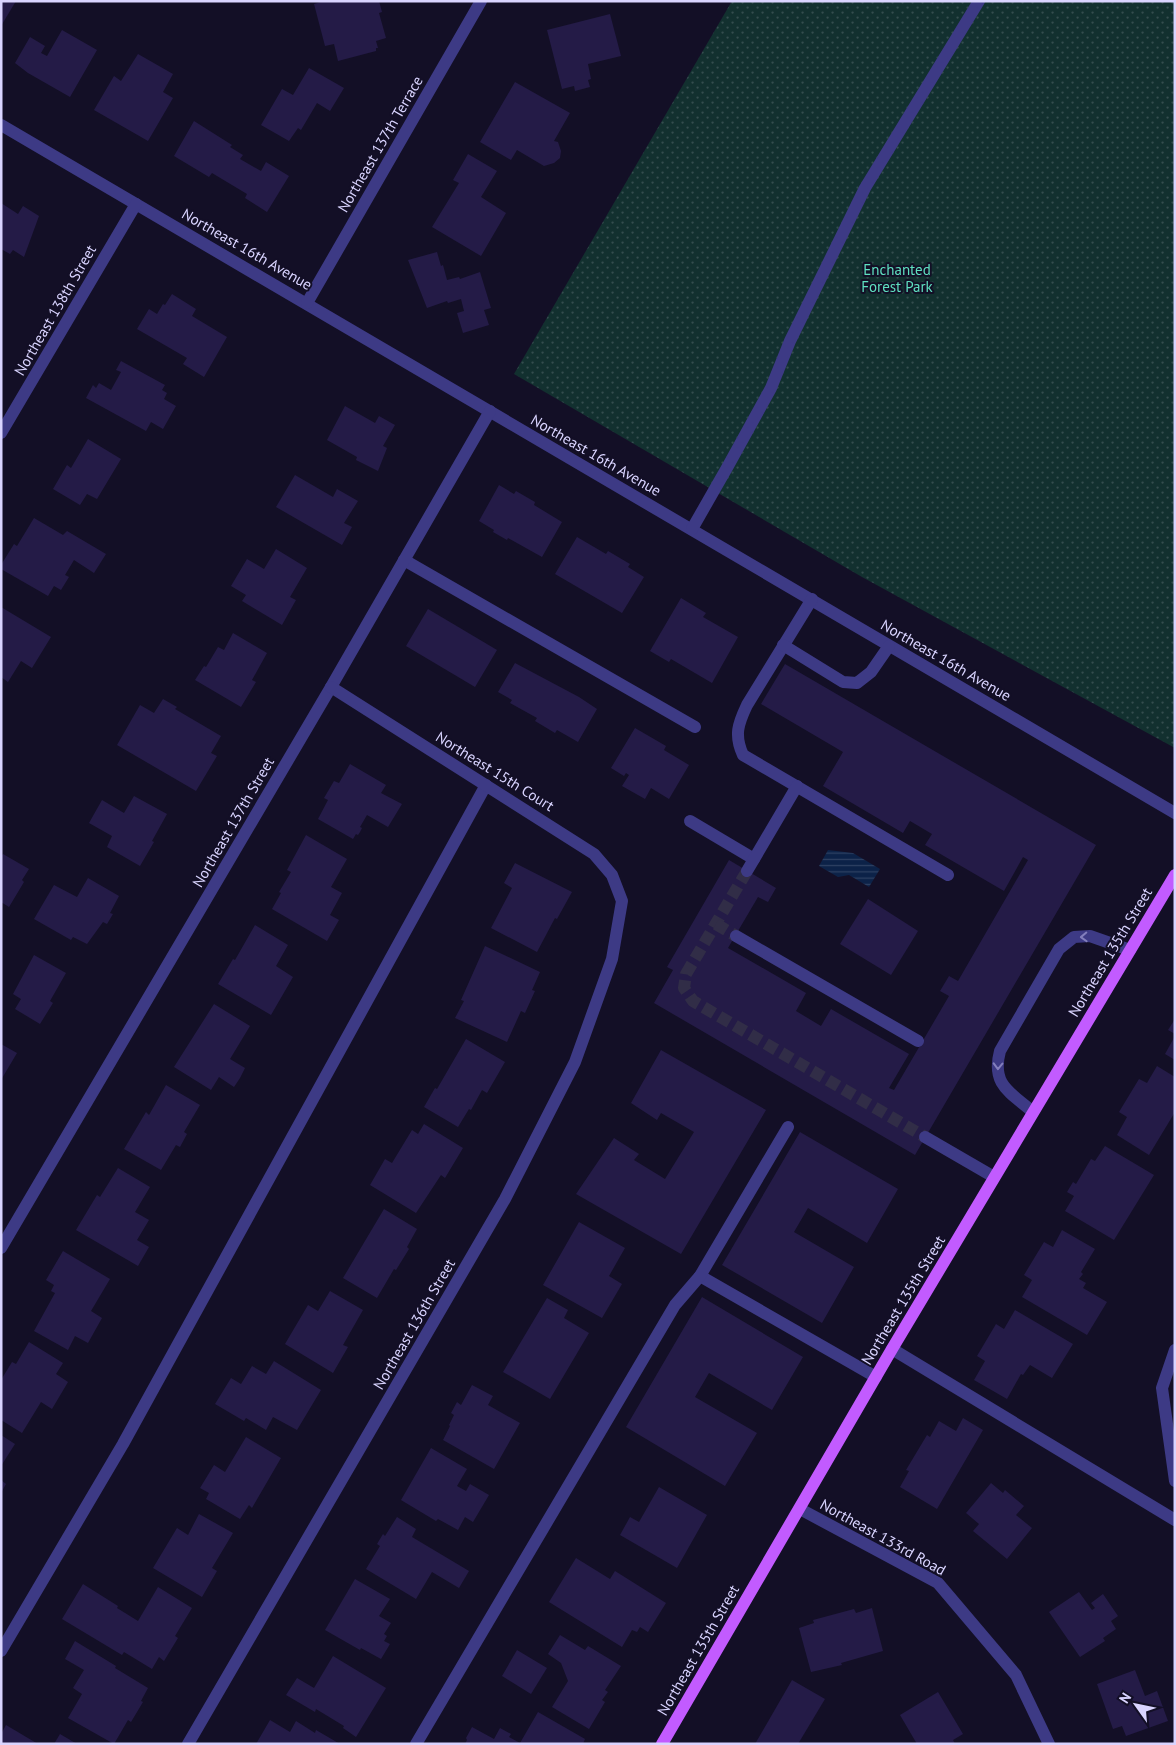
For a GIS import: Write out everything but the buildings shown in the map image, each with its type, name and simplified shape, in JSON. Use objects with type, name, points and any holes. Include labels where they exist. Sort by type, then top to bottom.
[{"type":"main road","name":"Northeast 135th Street","points":[[662,1744],[892,1349],[1175,875]]},
{"type":"street","name":"Northeast 137th Terrace","points":[[307,303],[481,1]]},
{"type":"street","points":[[692,529],[771,388],[790,341],[865,188],[979,1]]},
{"type":"street","name":"Northeast 16th Avenue","points":[[1,125],[1175,813]]},
{"type":"street","name":"Northeast 138th Street","points":[[1,433],[136,204]]},
{"type":"street","name":"Northeast 137th Street","points":[[1,1248],[331,687],[490,412]]},
{"type":"street","points":[[404,560],[695,727]]},
{"type":"street","points":[[812,599],[742,717],[738,730],[738,744],[743,755],[948,875]]},
{"type":"street","points":[[783,645],[844,682],[857,684],[871,672],[889,646]]},
{"type":"street","name":"Northeast 15th Court","points":[[331,687],[594,854],[612,875],[622,901]]},
{"type":"street","points":[[1,1651],[123,1444],[486,785]]},
{"type":"street","points":[[747,871],[797,786]]},
{"type":"street","points":[[690,821],[754,859]]},
{"type":"street","name":"Northeast 136th Street","points":[[188,1744],[505,1199],[575,1062],[612,959],[622,901]]},
{"type":"street","points":[[736,936],[918,1041]]},
{"type":"street","points":[[1033,1112],[1002,1085],[998,1078],[997,1062],[1000,1051],[1059,949],[1074,937],[1090,936],[1130,950]]},
{"type":"street","points":[[416,1744],[675,1305],[700,1276],[788,1127]]},
{"type":"street","points":[[925,1137],[994,1177]]},
{"type":"street","points":[[700,1276],[876,1377]]},
{"type":"street","points":[[892,1349],[1175,1520]]},
{"type":"street","points":[[1175,1350],[1162,1388],[1175,1481]]},
{"type":"street","name":"Northeast 133rd Road","points":[[800,1509],[938,1584],[1016,1675],[1049,1744]]},
{"type":"green space","name":"Enchanted Forest Park","points":[[732,1],[1175,1],[1175,748],[862,577],[514,374]]},
{"type":"water","points":[[828,850],[853,853],[880,869],[869,887],[849,875],[838,877],[819,866]]},
{"type":"tunnel","points":[[747,871],[686,974],[684,988],[693,1001],[925,1137]]},
{"type":"tunnel","points":[[716,924],[736,936]]}]
